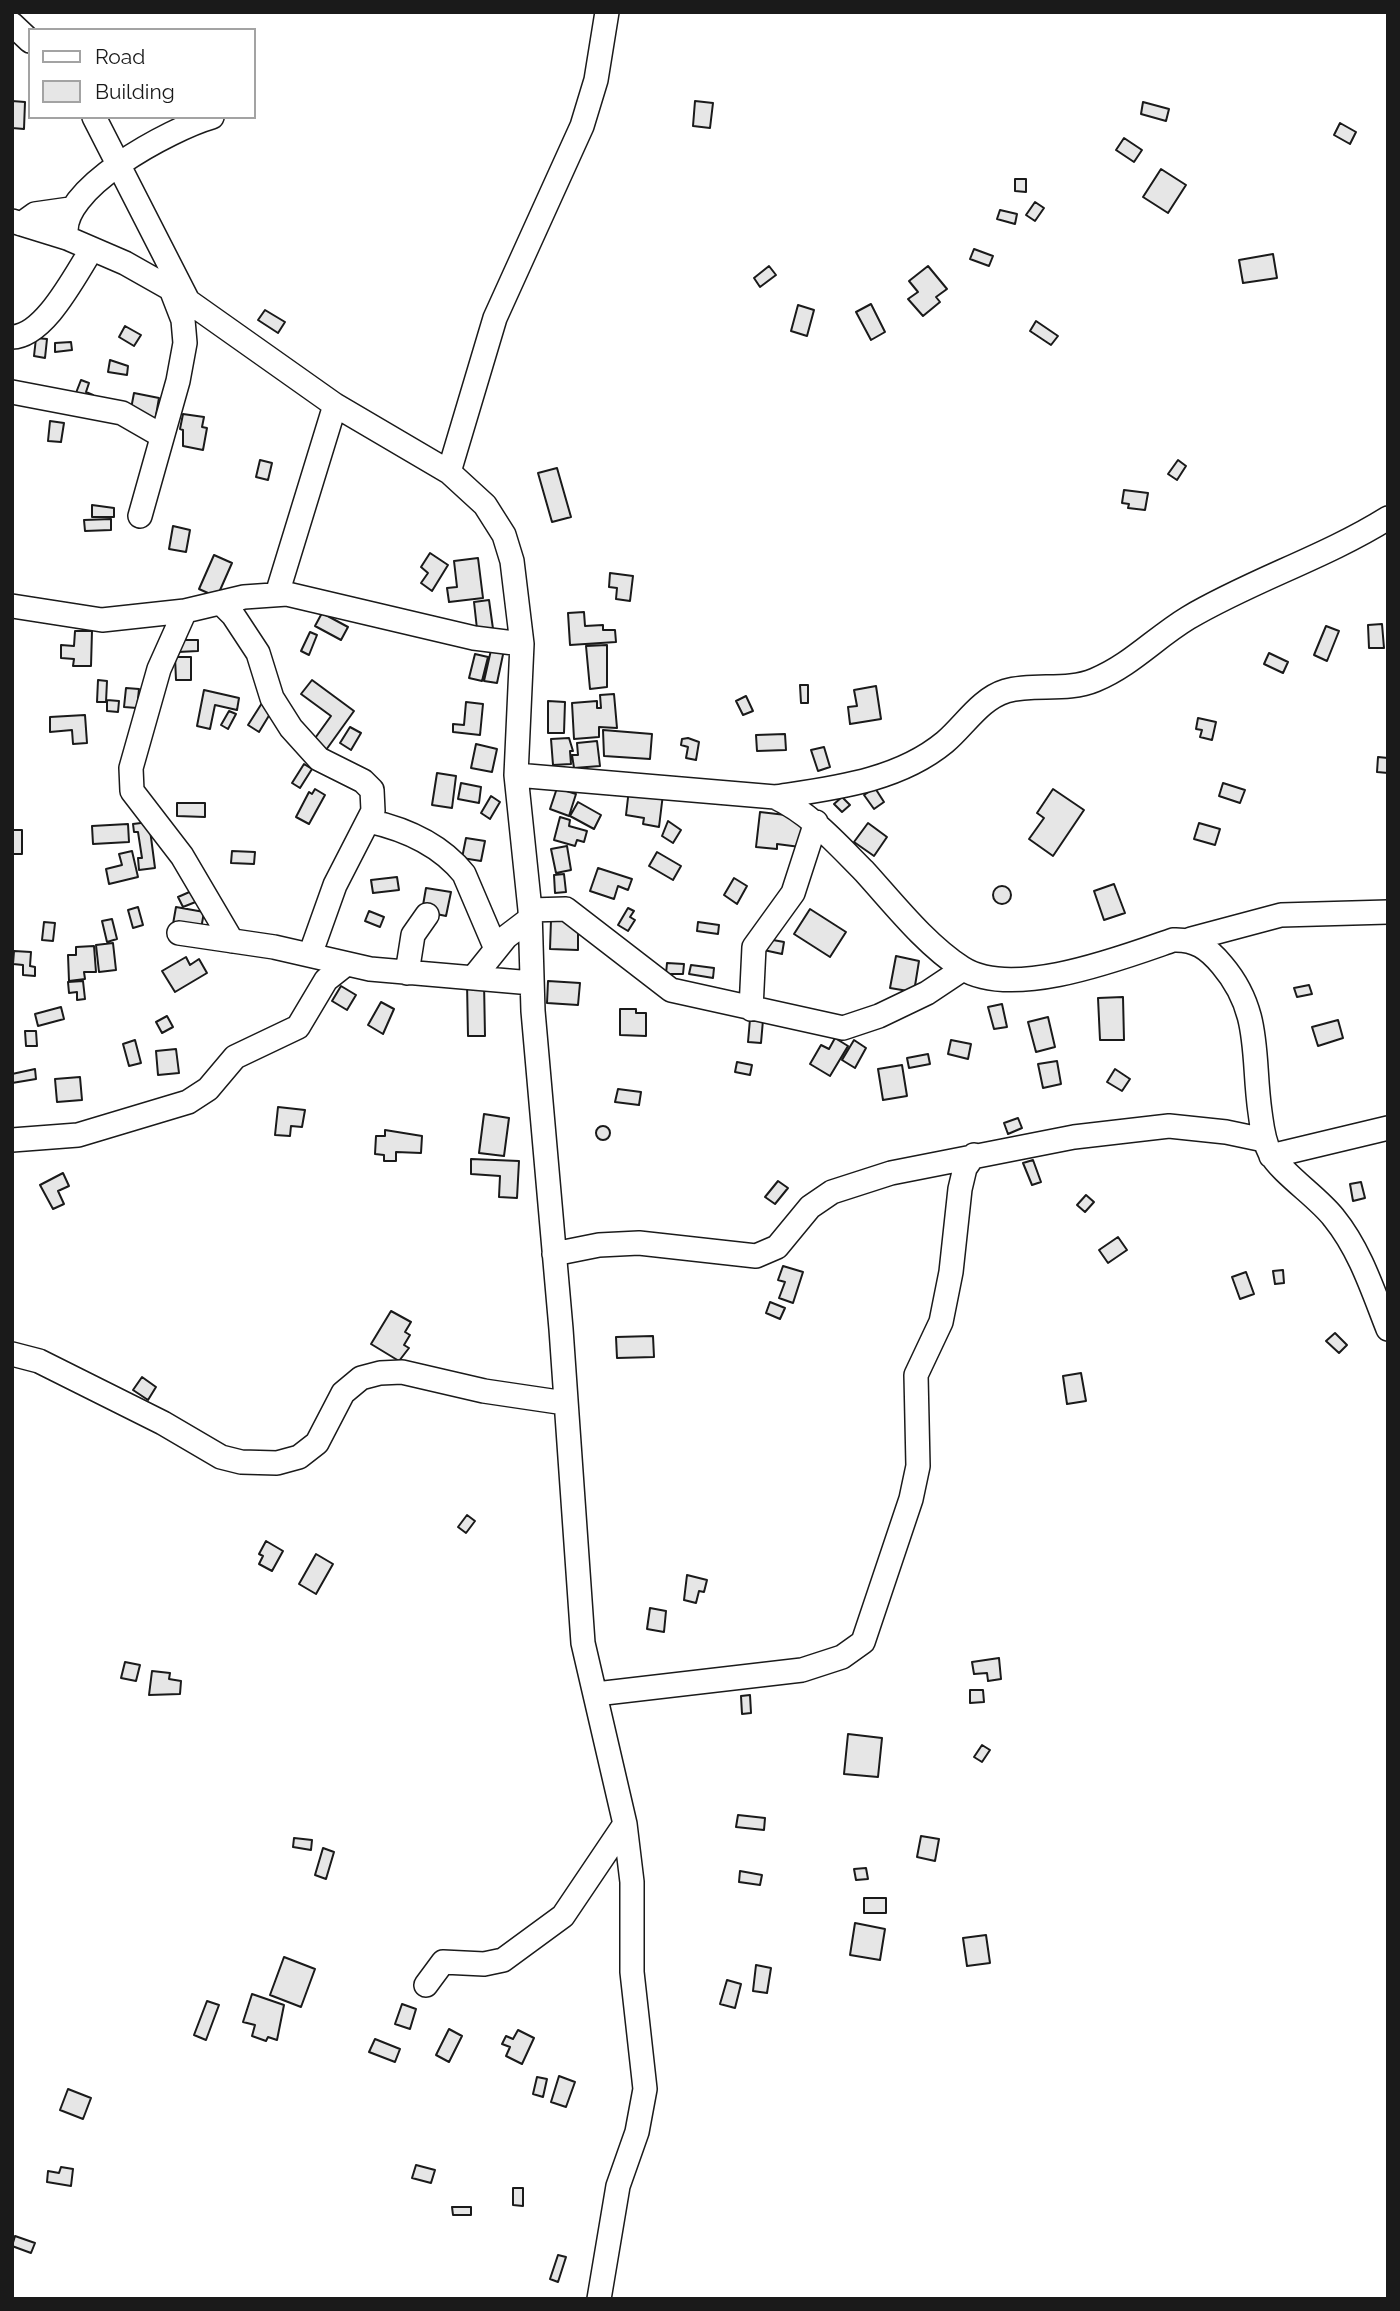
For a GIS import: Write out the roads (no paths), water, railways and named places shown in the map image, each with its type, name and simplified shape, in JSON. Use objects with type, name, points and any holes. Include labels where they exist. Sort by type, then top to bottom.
[{"type":"street","points":[[449,472],[495,317],[582,125],[596,80],[607,12]]},
{"type":"street","points":[[12,24],[28,39]]},
{"type":"street","points":[[95,119],[120,165],[179,294],[183,320],[185,343],[140,516]]},
{"type":"street","points":[[68,238],[66,218],[70,209],[93,184],[159,140],[207,119]]},
{"type":"street","points":[[17,223],[35,214],[70,209]]},
{"type":"street","points":[[17,223],[68,238],[179,294],[335,405],[449,472],[485,505],[504,536],[512,561],[523,644],[516,775],[531,914],[532,983],[583,1643],[625,1824],[632,1882],[632,1972],[645,2089],[637,2132],[618,2186],[599,2299]]},
{"type":"street","points":[[12,337],[30,332],[44,320],[92,249]]},
{"type":"street","points":[[12,392],[122,413],[162,436]]},
{"type":"street","points":[[277,594],[335,405]]},
{"type":"street","points":[[516,775],[775,797],[838,788],[888,774],[916,762],[945,742],[991,699],[1006,691],[1093,681],[1138,657],[1188,618],[1388,518]]},
{"type":"street","points":[[12,606],[102,620],[185,611],[277,594],[314,599],[474,638],[523,644]]},
{"type":"street","points":[[220,603],[233,615],[258,653],[272,698],[291,728],[319,759],[363,780],[372,790],[373,811],[335,885],[310,955]]},
{"type":"street","points":[[185,611],[159,669],[131,768],[132,791],[182,856],[232,941]]},
{"type":"street","points":[[775,797],[816,822],[930,941],[963,969],[990,978],[1025,978],[1063,973],[1173,940],[1191,939],[1281,915],[1388,912]]},
{"type":"street","points":[[369,821],[411,833],[456,863],[464,874],[496,949]]},
{"type":"street","points":[[751,1009],[754,947],[793,893],[816,822]]},
{"type":"street","points":[[473,978],[511,931],[531,914],[566,909],[671,990],[844,1028],[856,1026],[927,993],[963,969]]},
{"type":"street","points":[[407,973],[413,936],[428,915]]},
{"type":"street","points":[[179,933],[310,955],[345,965],[532,983]]},
{"type":"street","points":[[1191,939],[1218,959],[1233,977],[1248,1006],[1256,1041],[1258,1095],[1268,1148],[1334,1218],[1358,1255],[1388,1329]]},
{"type":"street","points":[[12,1140],[78,1135],[188,1102],[208,1089],[235,1057],[299,1027],[326,980],[345,965]]},
{"type":"street","points":[[554,1254],[599,1245],[639,1243],[756,1256],[765,1254],[777,1247],[810,1207],[832,1192],[891,1173],[1074,1137],[1169,1126],[1268,1148],[1388,1128]]},
{"type":"street","points":[[596,1694],[802,1670],[842,1657],[863,1642],[911,1499],[918,1466],[916,1376],[941,1322],[951,1272],[960,1189],[965,1168],[974,1155]]},
{"type":"street","points":[[12,1354],[39,1361],[163,1423],[221,1457],[241,1462],[277,1464],[299,1457],[317,1443],[343,1393],[361,1378],[380,1373],[402,1372],[484,1391],[565,1403]]},
{"type":"street","points":[[426,1985],[443,1962],[484,1964],[503,1960],[563,1916],[625,1824]]}]
